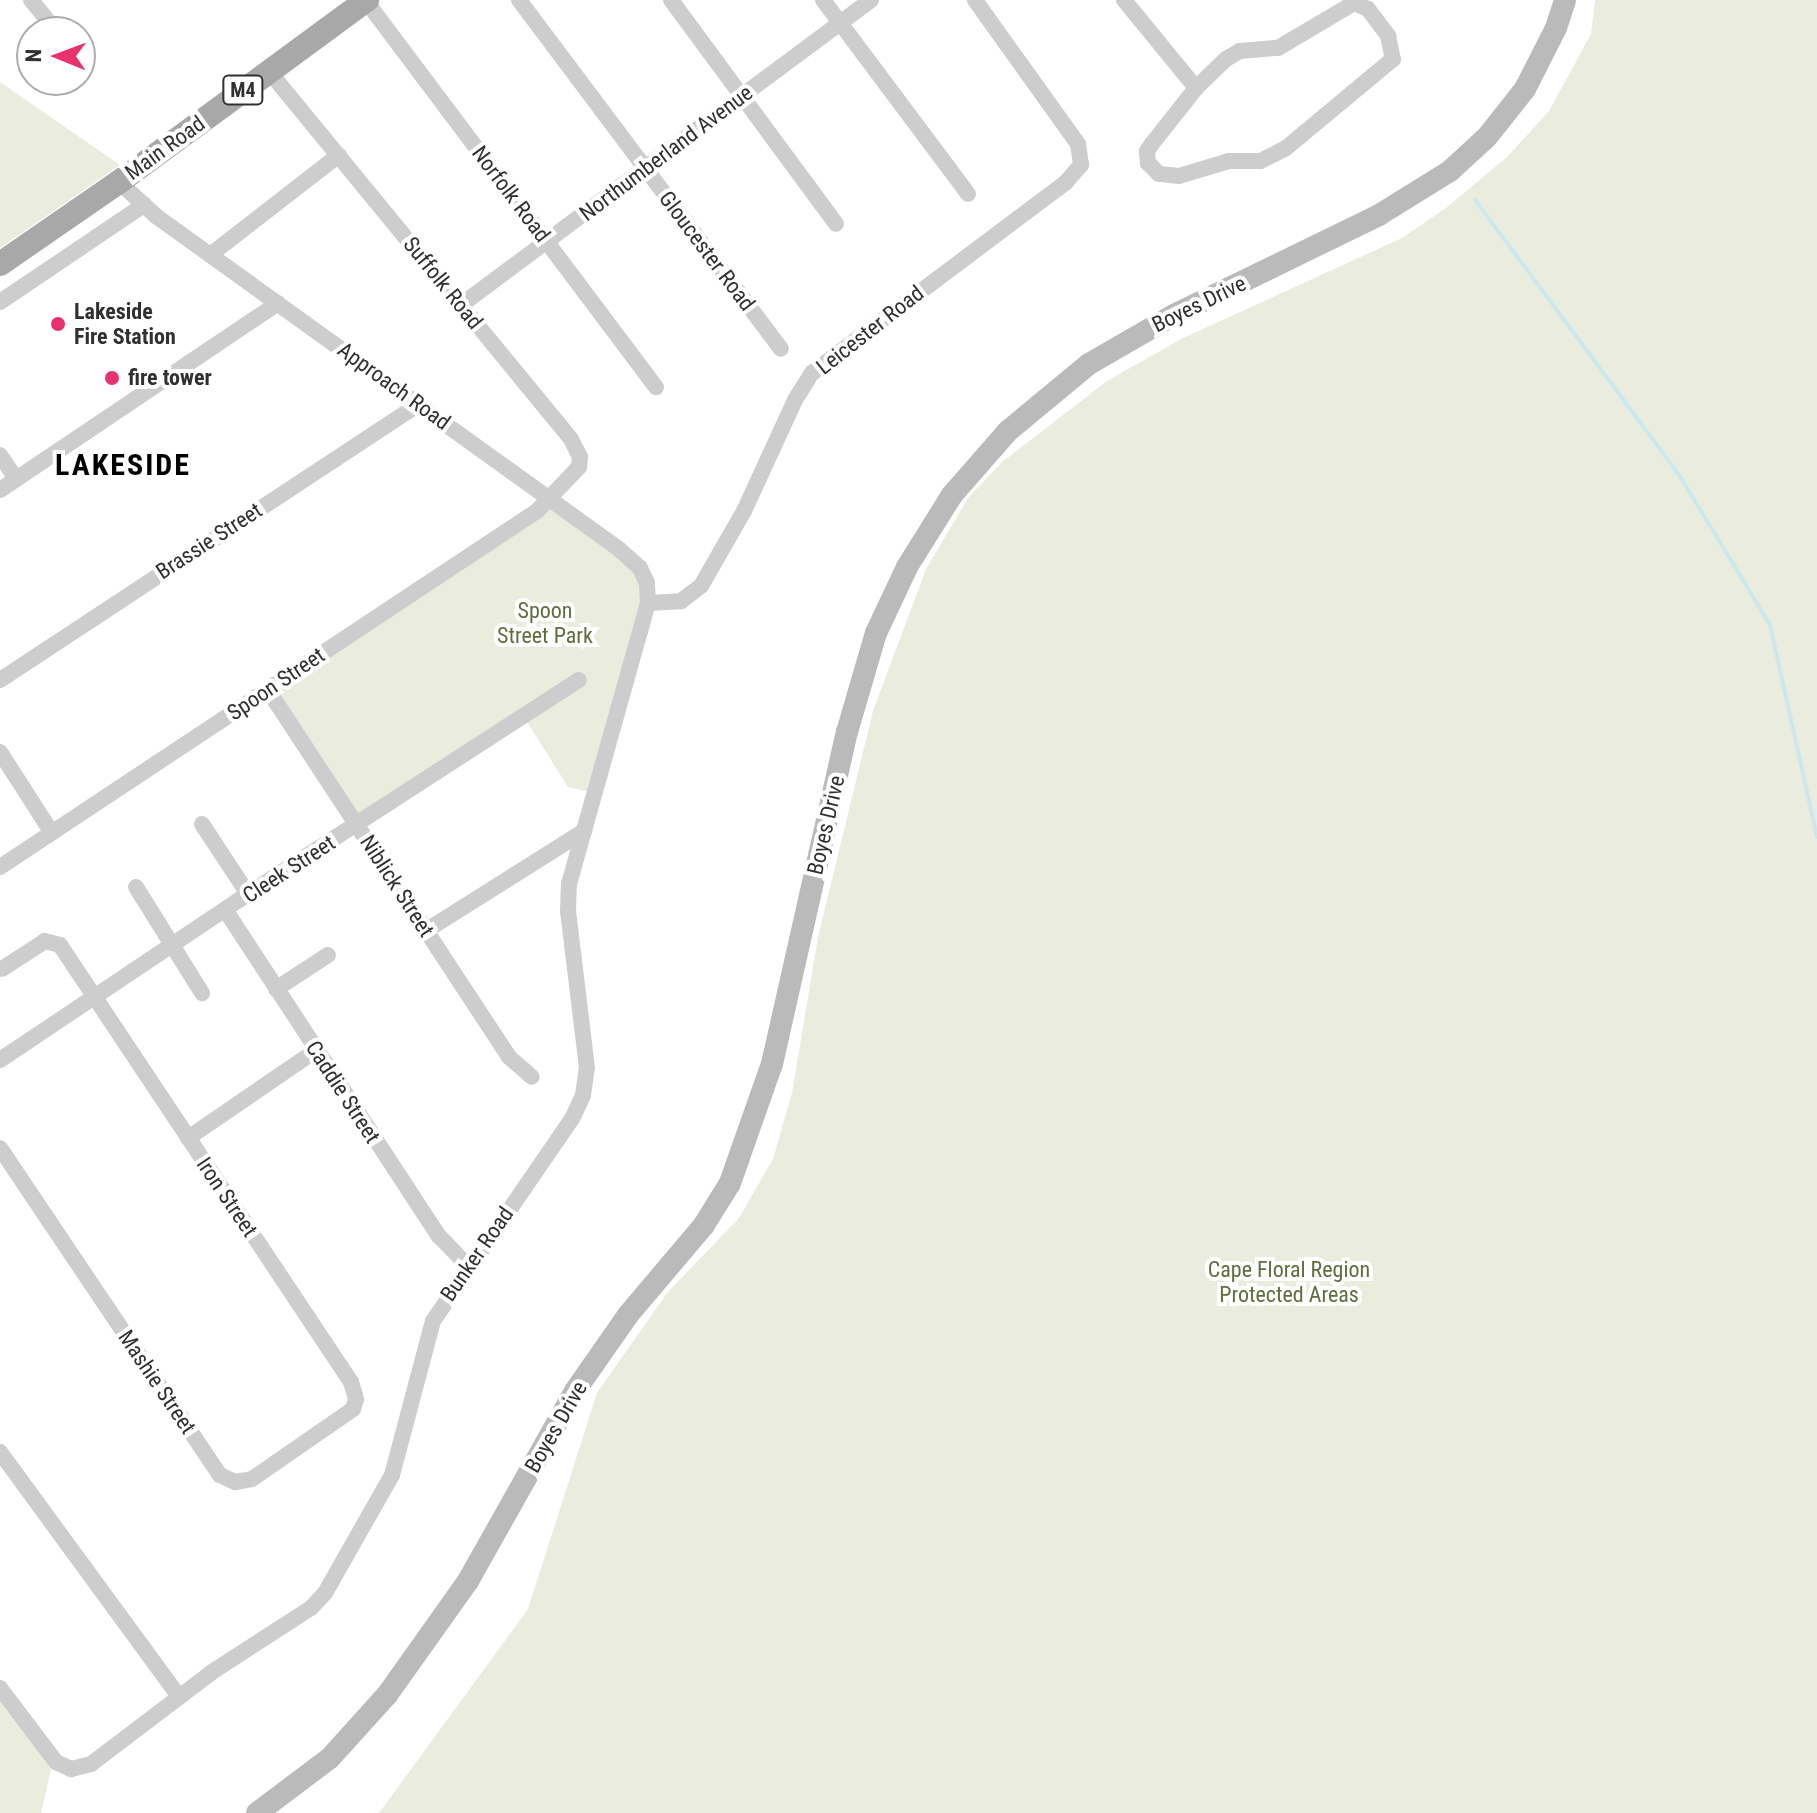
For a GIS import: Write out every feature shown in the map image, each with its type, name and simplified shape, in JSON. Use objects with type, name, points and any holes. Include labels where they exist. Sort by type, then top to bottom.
[{"type":"main road","name":"Main Road","points":[[0,264],[119,182],[366,0]]},
{"type":"main road","name":"Boyes Drive","points":[[257,1813],[330,1758],[387,1695],[468,1581],[575,1391],[628,1315],[704,1225],[730,1183],[772,1064],[847,732],[876,633],[907,567],[952,495],[1008,431],[1089,364],[1174,315],[1379,215],[1450,171],[1487,137],[1525,89],[1556,28],[1565,0]]},
{"type":"street","points":[[31,0],[44,16]]},
{"type":"street","name":"Norfolk Road","points":[[366,0],[656,387]]},
{"type":"street","name":"Gloucester Road","points":[[519,0],[781,349]]},
{"type":"street","points":[[671,0],[836,224]]},
{"type":"street","points":[[823,0],[968,194]]},
{"type":"street","name":"Northumberland Avenue","points":[[461,305],[871,0]]},
{"type":"street","name":"Leicester Road","points":[[648,603],[681,601],[701,586],[744,511],[795,400],[812,373],[1076,173],[1082,159],[1078,144],[975,0]]},
{"type":"street","points":[[1131,2],[1196,88]]},
{"type":"street","points":[[1354,3],[1368,9],[1388,36],[1394,51],[1390,64],[1275,156],[1260,161],[1229,161],[1179,176],[1159,174],[1148,163],[1147,151],[1196,88],[1233,54],[1278,48],[1354,3]]},
{"type":"street","name":"Suffolk Road","points":[[269,71],[577,448],[579,467],[549,497]]},
{"type":"street","points":[[210,255],[339,155]]},
{"type":"street","name":"Approach Road","points":[[119,182],[210,255],[549,497],[636,563],[647,583],[648,603]]},
{"type":"street","points":[[0,302],[144,205]]},
{"type":"street","points":[[25,247],[43,273]]},
{"type":"street","points":[[0,490],[278,303]]},
{"type":"street","name":"Brassie Street","points":[[0,680],[419,404]]},
{"type":"street","points":[[0,455],[16,479]]},
{"type":"street","name":"Spoon Street","points":[[0,867],[537,511],[549,497]]},
{"type":"street","name":"Bunker Road","points":[[0,1688],[46,1752],[62,1768],[91,1764],[179,1697],[311,1608],[325,1593],[392,1475],[427,1335],[446,1298],[572,1119],[586,1085],[587,1068],[567,898],[648,603]]},
{"type":"street","name":"Cleek Street","points":[[0,1060],[248,894],[579,680]]},
{"type":"street","name":"Niblick Street","points":[[268,690],[509,1057],[532,1077]]},
{"type":"street","points":[[0,752],[52,833]]},
{"type":"street","points":[[202,824],[248,894]]},
{"type":"street","points":[[427,930],[584,831]]},
{"type":"street","points":[[136,887],[202,993]]},
{"type":"street","name":"Caddie Street","points":[[226,911],[446,1247],[468,1266]]},
{"type":"street","name":"Iron Street","points":[[2,969],[51,940],[60,945],[351,1382],[356,1399]]},
{"type":"street","points":[[276,989],[328,955]]},
{"type":"street","points":[[188,1138],[315,1051]]},
{"type":"street","name":"Mashie Street","points":[[0,1148],[220,1475],[235,1482],[252,1479],[343,1419],[353,1409],[356,1399]]},
{"type":"street","points":[[0,1452],[179,1697]]},
{"type":"green space","name":"Cape Floral Region Protected Areas","points":[[1595,0],[1817,0],[1817,1813],[379,1813],[528,1609],[597,1393],[667,1293],[739,1218],[773,1159],[792,1093],[818,937],[873,711],[926,569],[968,498],[1002,462],[1107,381],[1181,339],[1402,238],[1446,208],[1507,157],[1549,111],[1591,34]]},
{"type":"green space","points":[[0,82],[16,96],[120,165],[0,248]]},
{"type":"green space","name":"Spoon Street Park","points":[[549,497],[647,583],[595,793],[568,787],[524,717],[357,824],[268,690]]},
{"type":"green space","points":[[0,1699],[51,1769],[41,1813],[0,1813]]},
{"type":"waterway","points":[[1475,200],[1678,473],[1770,625],[1817,837]]},
{"type":"place","name":"Lakeside Fire Station","points":[[58,324]]},
{"type":"place","name":"fire tower","points":[[112,378]]},
{"type":"district","name":"LAKESIDE","points":[[123,465]]}]
